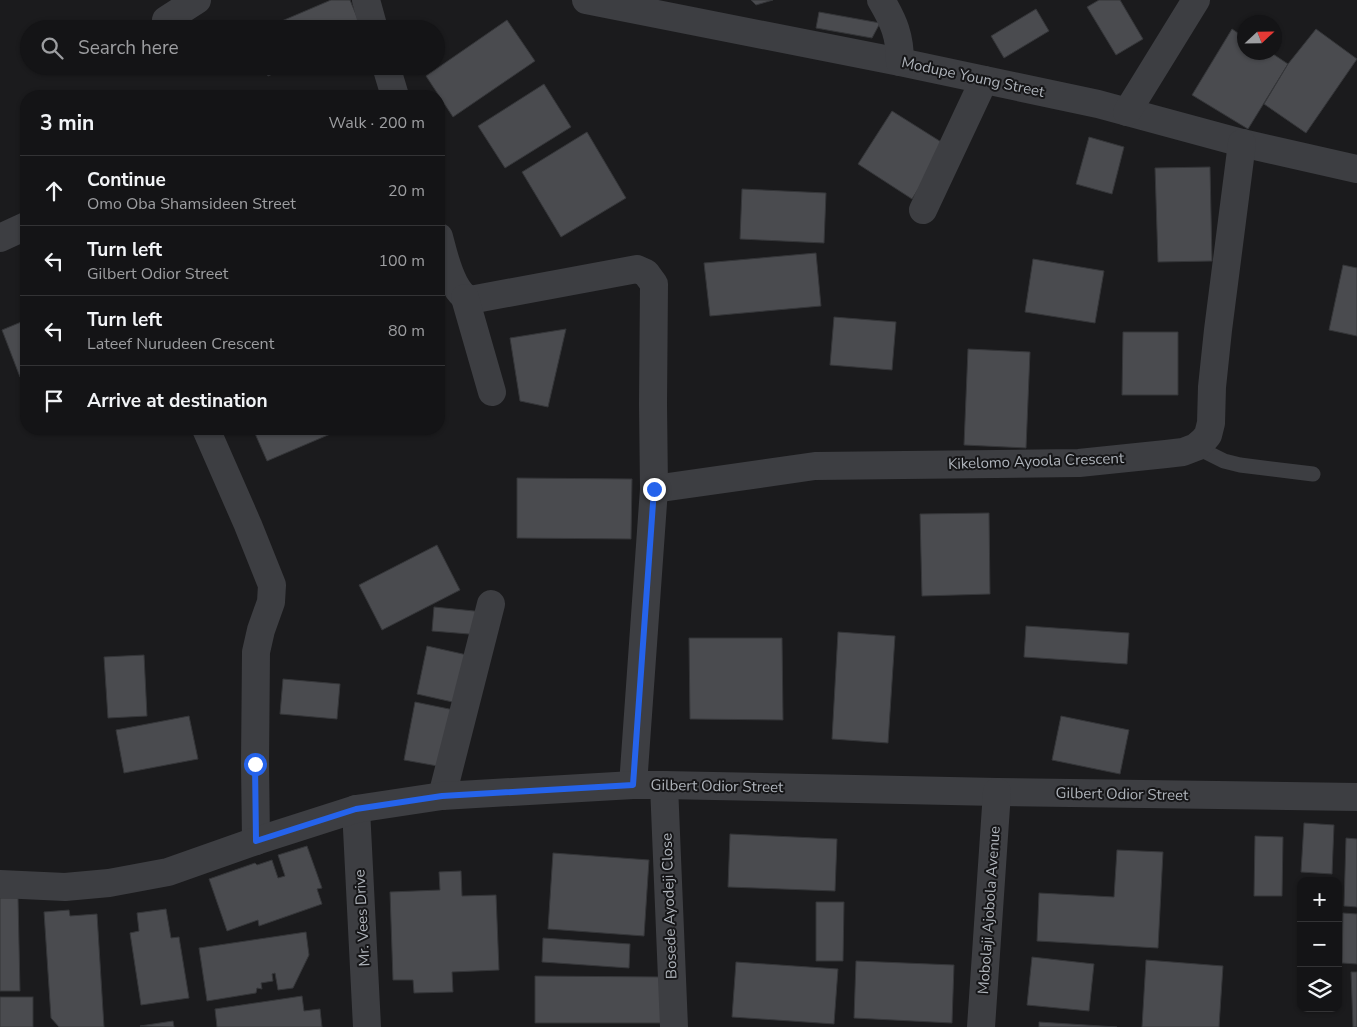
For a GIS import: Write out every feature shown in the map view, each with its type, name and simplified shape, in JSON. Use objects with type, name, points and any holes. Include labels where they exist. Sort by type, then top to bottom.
[{"type":"street","points":[[166,20],[197,0]]},
{"type":"street","points":[[366,0],[372,20]]},
{"type":"street","name":"Modupe Young Street","points":[[586,0],[984,80],[1128,112],[1242,143],[1357,169]]},
{"type":"street","points":[[881,0],[896,29],[900,47],[900,62]]},
{"type":"street","points":[[1128,112],[1196,0]]},
{"type":"street","points":[[389,75],[393,90]]},
{"type":"street","points":[[923,210],[984,80]]},
{"type":"street","points":[[1196,446],[1208,435],[1211,423],[1212,387],[1218,330],[1242,143]]},
{"type":"street","points":[[0,238],[20,229]]},
{"type":"street","points":[[445,255],[459,292],[470,300],[637,269],[649,275],[654,284],[654,489],[633,785]]},
{"type":"street","points":[[465,298],[492,392]]},
{"type":"street","points":[[209,435],[252,533],[272,585],[271,602],[261,630],[256,652],[256,841]]},
{"type":"street","name":"Kikelomo Ayoola Crescent","points":[[654,489],[816,466],[1079,463],[1183,452],[1196,446]]},
{"type":"street","points":[[442,796],[491,604]]},
{"type":"street","name":"Gilbert Odior Street","points":[[0,884],[64,887],[109,883],[168,872],[356,809],[442,796],[633,785],[664,785],[1357,797]]},
{"type":"street","name":"Bosede Ayodeji Close","points":[[664,785],[674,1027]]},
{"type":"street","name":"Mobolaji Ajobola Avenue","points":[[981,1027],[997,792]]},
{"type":"street","name":"Mr. Vees Drive","points":[[356,809],[367,1027]]},
{"type":"lane","points":[[1196,446],[1224,461],[1240,466],[1313,474]]},
{"type":"building","points":[[331,0],[350,0],[358,20],[284,20]]},
{"type":"building","points":[[751,0],[773,0],[756,5]]},
{"type":"building","points":[[1099,0],[1120,0],[1143,39],[1116,55],[1087,7]]},
{"type":"building","points":[[1036,9],[1049,31],[1004,58],[991,36]]},
{"type":"building","points":[[819,12],[880,23],[872,38],[816,28]]},
{"type":"building","points":[[507,20],[535,61],[453,117],[445,105],[445,90],[435,90],[426,76],[445,75],[445,63]]},
{"type":"building","points":[[1232,29],[1237,32],[1237,60],[1282,60],[1288,64],[1248,129],[1192,95]]},
{"type":"building","points":[[1316,29],[1357,59],[1306,133],[1264,104],[1288,64]]},
{"type":"building","points":[[544,84],[571,127],[505,168],[478,126]]},
{"type":"building","points":[[892,111],[946,145],[912,199],[858,164]]},
{"type":"building","points":[[587,132],[626,198],[561,237],[522,172]]},
{"type":"building","points":[[1089,137],[1124,147],[1112,194],[1076,184]]},
{"type":"building","points":[[1210,167],[1212,261],[1158,262],[1155,168]]},
{"type":"building","points":[[742,189],[826,193],[824,243],[740,239]]},
{"type":"building","points":[[816,253],[821,306],[710,316],[704,263]]},
{"type":"building","points":[[1033,259],[1104,271],[1095,323],[1025,312]]},
{"type":"building","points":[[1343,265],[1357,268],[1357,336],[1329,330]]},
{"type":"building","points":[[834,317],[896,322],[892,370],[830,365]]},
{"type":"building","points":[[20,322],[20,377],[2,330]]},
{"type":"building","points":[[566,329],[548,407],[520,401],[510,338]]},
{"type":"building","points":[[1123,332],[1178,332],[1178,395],[1122,395]]},
{"type":"building","points":[[968,349],[1030,352],[1026,448],[964,445]]},
{"type":"building","points":[[256,435],[328,435],[267,461]]},
{"type":"building","points":[[517,478],[632,479],[631,539],[517,538]]},
{"type":"building","points":[[989,513],[990,594],[922,596],[920,514]]},
{"type":"building","points":[[437,545],[460,590],[382,630],[359,585]]},
{"type":"building","points":[[434,607],[484,612],[481,635],[432,631]]},
{"type":"building","points":[[1026,626],[1129,633],[1127,664],[1024,657]]},
{"type":"building","points":[[838,632],[895,636],[888,743],[832,739]]},
{"type":"building","points":[[689,638],[782,638],[783,720],[690,719]]},
{"type":"building","points":[[427,646],[467,655],[457,703],[417,694]]},
{"type":"building","points":[[144,655],[147,716],[108,718],[104,657]]},
{"type":"building","points":[[283,679],[340,684],[337,719],[280,714]]},
{"type":"building","points":[[415,702],[454,710],[443,767],[404,760]]},
{"type":"building","points":[[189,716],[198,759],[124,773],[116,730]]},
{"type":"building","points":[[1061,716],[1129,730],[1120,774],[1052,760]]},
{"type":"building","points":[[1304,823],[1334,825],[1332,874],[1301,872]]},
{"type":"building","points":[[730,834],[837,839],[835,891],[728,887]]},
{"type":"building","points":[[1255,836],[1283,837],[1282,896],[1254,896]]},
{"type":"building","points":[[1346,838],[1357,839],[1357,907],[1344,906]]},
{"type":"building","points":[[307,846],[322,888],[317,889],[322,904],[259,926],[258,920],[227,931],[209,879],[255,863],[257,865],[272,860],[278,878],[285,876],[278,855]]},
{"type":"building","points":[[1117,850],[1163,852],[1158,948],[1037,941],[1039,893],[1114,897]]},
{"type":"building","points":[[553,853],[649,860],[644,936],[548,929]]},
{"type":"building","points":[[461,871],[462,896],[496,895],[499,970],[452,972],[453,992],[414,993],[413,980],[393,980],[390,892],[440,890],[439,872]]},
{"type":"building","points":[[0,898],[18,898],[20,991],[0,991]]},
{"type":"building","points":[[816,902],[844,902],[843,961],[816,961]]},
{"type":"building","points":[[166,909],[171,938],[179,937],[189,998],[141,1005],[130,933],[139,931],[137,913]]},
{"type":"building","points":[[69,910],[70,916],[97,914],[104,1027],[59,1027],[51,1018],[44,912]]},
{"type":"building","points":[[1343,913],[1357,914],[1357,964],[1342,963]]},
{"type":"building","points":[[306,932],[309,955],[293,988],[278,990],[275,973],[272,974],[273,981],[261,983],[262,989],[257,988],[256,993],[207,1001],[199,948]]},
{"type":"building","points":[[543,938],[630,944],[629,968],[542,962]]},
{"type":"building","points":[[1032,957],[1094,964],[1089,1011],[1027,1005]]},
{"type":"building","points":[[1146,960],[1223,966],[1219,1027],[1142,1027]]},
{"type":"building","points":[[856,961],[954,965],[952,1023],[854,1018]]},
{"type":"building","points":[[736,962],[838,969],[834,1024],[732,1017]]},
{"type":"building","points":[[1351,972],[1357,972],[1357,1027],[1353,1027]]},
{"type":"building","points":[[535,976],[663,977],[663,1023],[535,1023]]},
{"type":"building","points":[[302,996],[304,1011],[320,1009],[322,1027],[217,1027],[215,1009]]},
{"type":"building","points":[[0,997],[33,997],[33,1027],[0,1027]]},
{"type":"building","points":[[173,1021],[174,1027],[140,1026]]},
{"type":"building","points":[[1039,1022],[1117,1027],[1039,1027]]},
{"type":"route","points":[[255,764],[256,841],[356,809],[442,796],[633,785],[654,489]]}]
